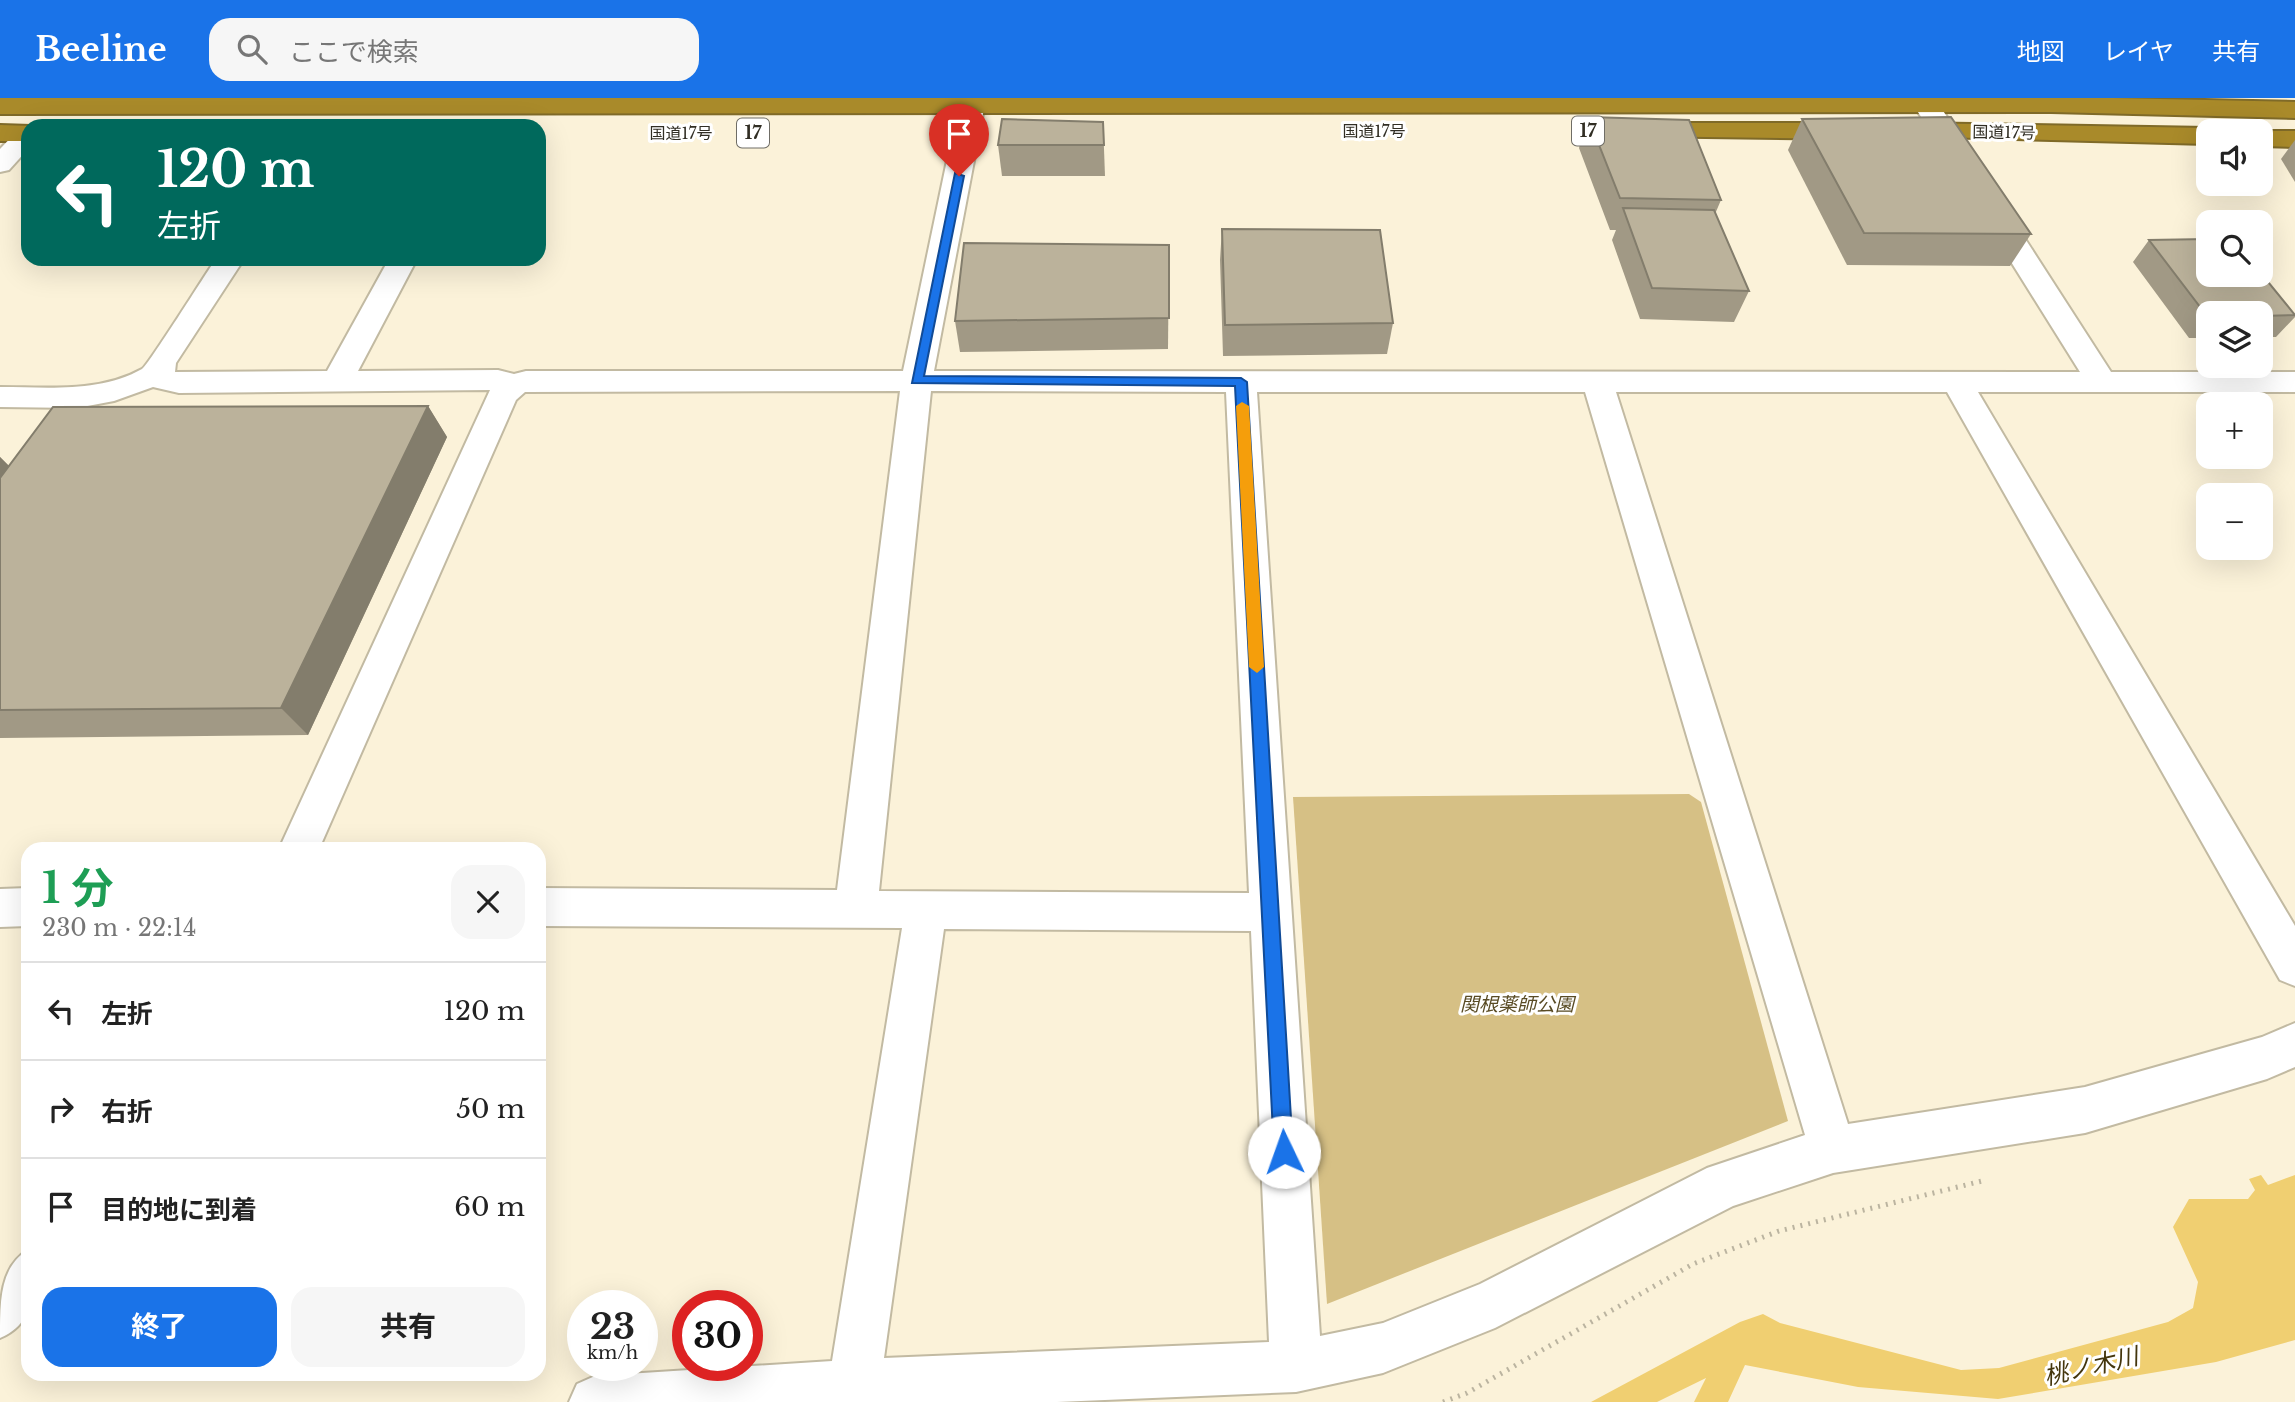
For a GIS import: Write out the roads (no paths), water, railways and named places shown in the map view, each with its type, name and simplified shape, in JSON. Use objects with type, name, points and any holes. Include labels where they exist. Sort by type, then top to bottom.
[{"type":"highway","name":"国道17号","points":[[0,106],[971,117],[1866,101],[2292,106]]},
{"type":"highway","name":"国道17号","points":[[1609,131],[1943,131],[2196,136]]},
{"type":"highway","points":[[0,133],[21,134]]},
{"type":"highway","points":[[2273,138],[2295,139]]},
{"type":"street","points":[[1923,101],[2102,382]]},
{"type":"street","points":[[856,908],[917,380],[971,117]]},
{"type":"street","points":[[0,164],[21,142]]},
{"type":"street","points":[[0,171],[21,171]]},
{"type":"street","points":[[225,266],[161,363],[159,374],[163,380],[179,383],[498,380],[514,385],[564,380],[2295,382]]},
{"type":"street","points":[[337,382],[399,266]]},
{"type":"street","points":[[0,397],[90,396],[159,374]]},
{"type":"street","points":[[1597,381],[1833,1150]]},
{"type":"street","points":[[1241,382],[1296,1367]]},
{"type":"street","points":[[1957,382],[2295,966]]},
{"type":"street","points":[[302,842],[503,394],[514,385]]},
{"type":"street","points":[[0,908],[21,907]]},
{"type":"street","points":[[546,907],[1270,912]]},
{"type":"street","points":[[854,1385],[926,908]]},
{"type":"street","points":[[596,1402],[854,1385],[1296,1367],[1383,1349],[1495,1303],[1724,1185],[1833,1150],[2085,1110],[2267,1057],[2295,1044]]},
{"type":"street","points":[[0,1313],[21,1284]]},
{"type":"water","name":"桃ノ木川","points":[[2261,1175],[2268,1185],[2295,1175],[2295,1340],[2216,1362],[1998,1399],[1858,1387],[1745,1365],[1728,1402],[1694,1402],[1706,1378],[1657,1402],[1591,1402],[1740,1322],[1763,1314],[1780,1323],[1961,1370],[1999,1368],[2168,1322],[2193,1308],[2198,1282],[2173,1227],[2189,1199],[2248,1199],[2255,1190],[2249,1179]]},
{"type":"park label","name":"関根薬師公園","points":[[1517,1004]]}]
